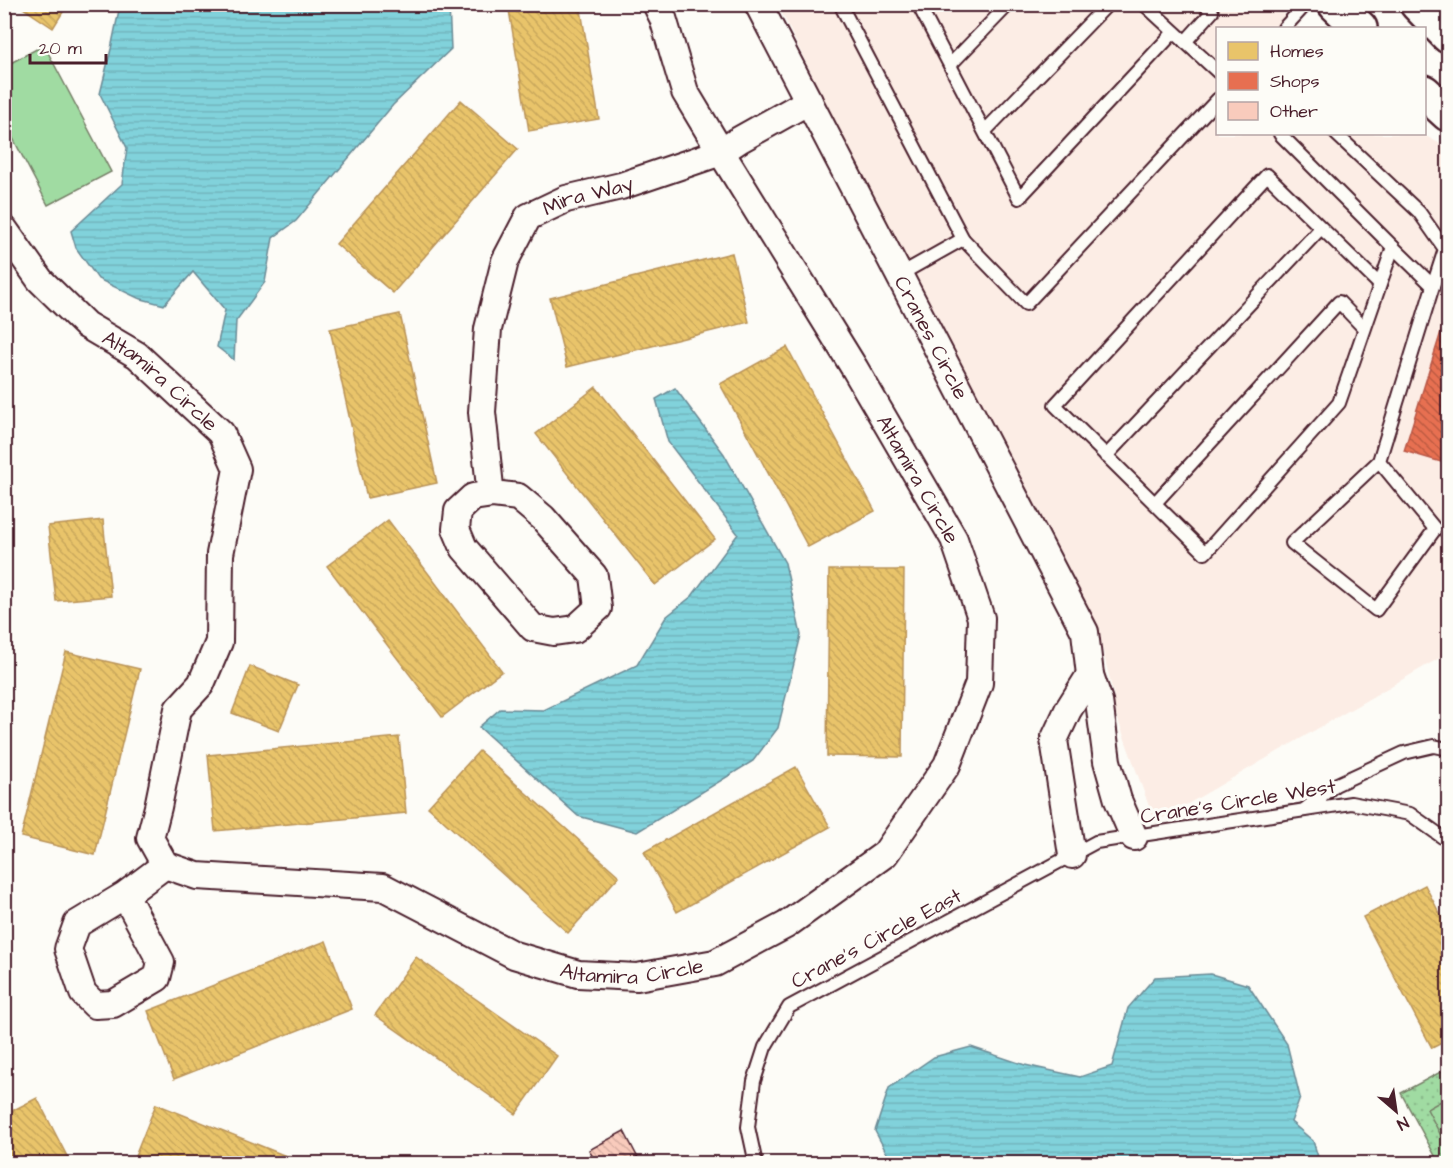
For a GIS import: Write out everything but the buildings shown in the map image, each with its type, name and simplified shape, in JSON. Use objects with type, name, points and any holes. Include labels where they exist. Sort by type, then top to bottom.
[{"type":"main road","points":[[1335,4],[1359,27]]},
{"type":"main road","points":[[1417,4],[1449,36]]},
{"type":"main road","points":[[1426,93],[1449,114]]},
{"type":"street","name":"Altamira Circle","points":[[4,229],[40,280],[86,326],[136,355],[221,433],[237,469],[220,554],[219,642],[201,684],[178,709],[150,838],[165,865],[197,876],[383,887],[513,955],[578,974],[637,977],[715,963],[786,925],[885,854],[947,765],[979,682],[981,618],[954,539],[855,369],[685,92],[663,18],[656,4]]},
{"type":"street","name":"Cranes Circle","points":[[758,4],[1085,632],[1090,675],[1099,701],[1107,761],[1118,800],[1134,837]]},
{"type":"street","name":"Mira Way","points":[[493,494],[489,487],[482,412],[488,329],[505,261],[528,217],[566,199],[621,186],[721,152],[809,101]]},
{"type":"street","points":[[493,494],[518,497],[543,518],[594,576],[598,608],[575,629],[554,632],[533,628],[464,548],[456,529],[458,511],[473,497],[493,494]]},
{"type":"street","points":[[1072,855],[1054,740],[1068,710],[1090,675]]},
{"type":"street","points":[[125,895],[165,865]]},
{"type":"lane","points":[[840,4],[963,239],[1026,304],[1216,101]]},
{"type":"lane","points":[[918,4],[1019,198],[1174,32]]},
{"type":"lane","points":[[950,65],[1009,4]]},
{"type":"lane","points":[[985,131],[1108,4]]},
{"type":"lane","points":[[1144,4],[1216,70]]},
{"type":"lane","points":[[1185,42],[1212,12],[1205,4]]},
{"type":"lane","points":[[1285,27],[1306,4]]},
{"type":"lane","points":[[1285,135],[1433,286]]},
{"type":"lane","points":[[1337,135],[1419,212],[1445,249],[1379,460],[1292,543],[1376,610],[1435,529],[1379,460]]},
{"type":"lane","points":[[1380,285],[1267,175],[1055,405],[1206,553],[1338,403],[1364,328],[1380,285],[1393,247]]},
{"type":"lane","points":[[1106,456],[1321,228]]},
{"type":"lane","points":[[899,275],[963,239]]},
{"type":"lane","points":[[1155,503],[1339,302],[1364,328]]},
{"type":"lane","points":[[1303,811],[1335,785],[1404,753],[1434,746],[1449,748]]},
{"type":"lane","name":"Crane's Circle West","points":[[1096,842],[1351,803],[1410,814],[1449,841]]},
{"type":"lane","name":"Crane's Circle East","points":[[756,1164],[748,1127],[754,1081],[765,1047],[789,1007],[1096,842]]},
{"type":"shaded area","points":[[778,5],[1274,5],[1299,27],[1216,27],[1216,135],[1424,135],[1448,148],[1448,653],[1155,823],[1113,706],[1114,697],[1097,626],[828,108]]},
{"type":"green space","points":[[44,45],[111,172],[48,205],[5,123],[5,66]]},
{"type":"green space","points":[[1448,1068],[1448,1163],[1439,1163],[1401,1093]]},
{"type":"green space","points":[[1448,1097],[1448,1149],[1427,1109]]},
{"type":"water","points":[[120,5],[449,5],[451,49],[393,105],[296,221],[273,238],[265,282],[236,321],[234,360],[217,347],[225,310],[193,272],[164,305],[138,298],[98,279],[76,248],[71,231],[122,184],[127,148],[100,94]]},
{"type":"water","points":[[675,388],[724,454],[785,563],[801,635],[778,728],[753,761],[637,832],[578,816],[479,727],[500,709],[544,710],[637,665],[666,617],[692,596],[738,534],[668,442],[656,399]]},
{"type":"water","points":[[1211,974],[1248,985],[1287,1044],[1300,1097],[1291,1122],[1313,1141],[1320,1163],[892,1163],[875,1131],[889,1088],[934,1057],[971,1047],[1025,1065],[1080,1077],[1112,1066],[1128,1008],[1155,977]]}]
